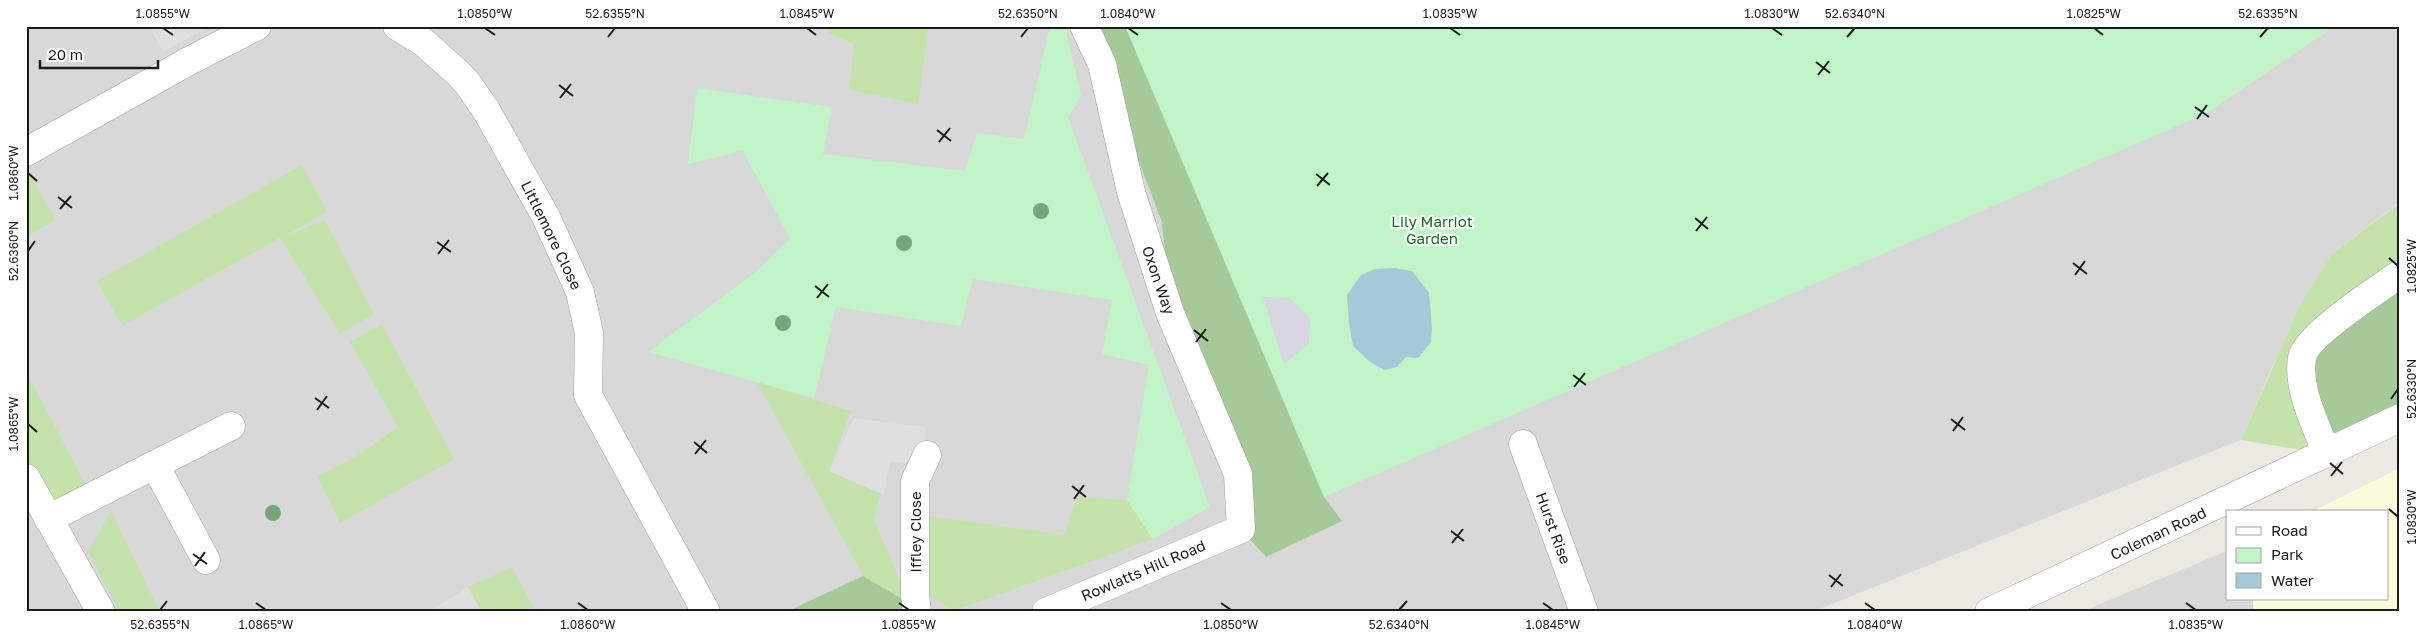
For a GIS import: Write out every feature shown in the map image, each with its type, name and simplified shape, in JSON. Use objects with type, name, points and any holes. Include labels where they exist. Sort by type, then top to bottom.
[{"type":"street","points":[[26,152],[189,61],[257,26]]},
{"type":"street","name":"Littlemore Close","points":[[397,26],[423,42],[468,84],[486,110],[546,217],[580,292],[589,333],[588,395],[706,612]]},
{"type":"street","name":"Oxon Way","points":[[1084,26],[1102,64],[1131,192],[1170,313],[1238,474],[1241,529]]},
{"type":"street","points":[[2327,454],[2302,383],[2302,356],[2325,327],[2400,274]]},
{"type":"street","name":"Coleman Road","points":[[1989,612],[2400,418]]},
{"type":"street","points":[[48,519],[231,426]]},
{"type":"street","name":"Hurst Rise","points":[[1523,444],[1584,612]]},
{"type":"street","name":"Iffley Close","points":[[917,612],[915,586],[915,481],[927,456]]},
{"type":"street","points":[[155,465],[206,560]]},
{"type":"street","points":[[26,478],[101,612]]},
{"type":"street","name":"Rowlatts Hill Road","points":[[1046,612],[1241,529]]},
{"type":"shaded area","points":[[26,26],[2400,26],[2400,202],[2333,253],[2273,365],[2241,440],[1812,612],[26,612]]},
{"type":"shaded area","points":[[149,26],[210,26],[163,52]]},
{"type":"shaded area","points":[[1263,297],[1290,298],[1310,318],[1309,344],[1284,364]]},
{"type":"shaded area","points":[[854,418],[926,427],[923,464],[890,462],[884,495],[829,471]]},
{"type":"shaded area","points":[[2400,468],[2400,612],[2253,612],[2253,600],[2388,600],[2388,510],[2315,510]]},
{"type":"shaded area","points":[[2226,551],[2226,600],[2253,600],[2253,612],[2081,612]]},
{"type":"shaded area","points":[[468,587],[482,612],[428,612]]},
{"type":"green space","points":[[828,26],[929,26],[918,104],[849,90],[854,44],[827,32]]},
{"type":"green space","points":[[1050,26],[1065,26],[1081,96],[1068,117],[1210,507],[1153,539],[1127,500],[1149,365],[1102,354],[1112,300],[973,279],[961,326],[836,307],[814,398],[648,352],[756,272],[790,239],[743,151],[688,164],[697,88],[832,107],[823,154],[965,171],[977,133],[1024,139]]},
{"type":"green space","points":[[1084,26],[1249,26],[1324,497],[1342,521],[1266,557],[1241,529],[1238,474],[1170,313],[1162,222],[1102,64]]},
{"type":"green space","name":"Lily Marriot Garden","points":[[1125,26],[2335,26],[2207,113],[1324,497]]},
{"type":"green space","points":[[302,165],[327,211],[286,236],[325,220],[374,314],[340,334],[280,238],[122,326],[97,281]]},
{"type":"green space","points":[[26,168],[56,220],[26,237]]},
{"type":"green space","points":[[2400,203],[2400,274],[2327,454],[2241,440],[2300,305],[2333,253]]},
{"type":"green space","points":[[2400,274],[2400,418],[2327,454],[2302,383],[2325,327]]},
{"type":"green space","points":[[382,324],[454,459],[340,523],[317,476],[354,458],[398,427],[350,342]]},
{"type":"green space","points":[[26,371],[92,497],[48,519],[26,478]]},
{"type":"green space","points":[[757,382],[851,411],[829,471],[881,493],[874,520],[910,604],[863,576]]},
{"type":"green space","points":[[1077,497],[1127,500],[1153,539],[953,611],[931,595],[918,568],[921,515],[1064,535]]},
{"type":"green space","points":[[111,511],[160,612],[120,612],[88,552]]},
{"type":"green space","points":[[512,567],[536,612],[482,612],[468,587]]},
{"type":"green space","points":[[863,576],[916,607],[917,612],[786,612]]},
{"type":"water","points":[[1395,268],[1412,271],[1429,293],[1432,327],[1431,342],[1418,358],[1406,357],[1397,367],[1384,370],[1369,361],[1353,346],[1347,295],[1361,275],[1375,269]]}]
